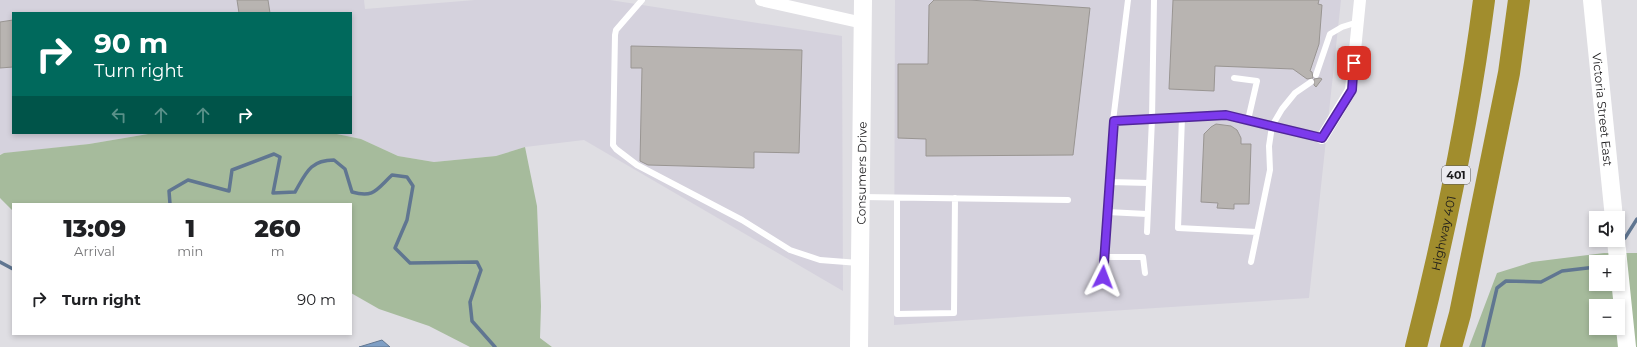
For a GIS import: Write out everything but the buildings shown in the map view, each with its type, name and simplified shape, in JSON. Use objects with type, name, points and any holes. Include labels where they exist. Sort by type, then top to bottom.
[{"type":"highway","name":"Highway 401","points":[[1416,347],[1451,204],[1474,78],[1484,0]]},
{"type":"highway","name":"401","points":[[1451,347],[1460,314],[1509,73],[1519,0]]},
{"type":"main road","name":"Consumers Drive","points":[[860,347],[863,0]]},
{"type":"main road","name":"Victoria Street East","points":[[1592,0],[1613,211]]},
{"type":"main road","points":[[1617,247],[1627,347]]},
{"type":"street","points":[[761,0],[863,23]]},
{"type":"street","points":[[1322,138],[1352,90],[1360,0]]},
{"type":"lane","points":[[642,0],[616,30],[615,35],[613,145],[616,149],[637,165],[742,220],[790,250],[820,260],[860,263]]},
{"type":"lane","points":[[1103,277],[1114,121],[1128,0]]},
{"type":"lane","points":[[1147,232],[1152,119],[1154,0]]},
{"type":"lane","points":[[1316,75],[1330,34],[1342,27],[1358,22]]},
{"type":"lane","points":[[1234,78],[1257,81],[1248,120]]},
{"type":"lane","points":[[1251,262],[1270,170],[1269,146],[1272,126],[1282,109],[1295,93],[1311,82]]},
{"type":"lane","points":[[1114,121],[1226,115],[1322,138]]},
{"type":"lane","points":[[1182,117],[1178,228],[1257,232]]},
{"type":"lane","points":[[1109,182],[1149,183]]},
{"type":"lane","points":[[861,197],[1068,200]]},
{"type":"lane","points":[[897,198],[897,314],[954,313],[955,198]]},
{"type":"lane","points":[[1107,212],[1148,214]]},
{"type":"lane","points":[[1104,258],[1143,258],[1145,273]]},
{"type":"shaded area","points":[[0,0],[364,0],[365,9],[475,0],[610,0],[842,36],[843,291],[584,140],[525,147],[496,156],[434,162],[398,156],[361,139],[337,134],[352,134],[352,12],[12,12],[12,134],[148,134],[89,144],[0,154]]},
{"type":"shaded area","points":[[895,0],[1341,0],[1309,298],[894,325]]},
{"type":"green space","points":[[148,134],[337,134],[361,139],[398,156],[434,162],[496,156],[525,147],[537,206],[541,306],[540,338],[552,347],[470,347],[429,326],[379,309],[352,294],[352,203],[12,203],[12,210],[0,198],[0,155],[4,153],[89,144]]},
{"type":"green space","points":[[1604,253],[1637,253],[1637,347],[1469,347],[1497,273],[1532,262]]},
{"type":"water","points":[[382,340],[390,347],[359,347]]},
{"type":"waterway","points":[[170,203],[169,191],[188,180],[229,191],[232,170],[274,154],[280,157],[273,193],[295,192],[302,179],[314,165],[319,162],[334,160],[345,169],[352,192],[359,194],[370,193],[378,189],[392,175],[407,177],[413,186],[407,220],[395,248],[410,263],[477,262],[481,270],[470,302],[472,321],[495,347]]},
{"type":"waterway","points":[[1625,238],[1637,219]]},
{"type":"waterway","points":[[0,262],[12,268]]},
{"type":"waterway","points":[[1483,347],[1497,288],[1506,281],[1541,282],[1562,271],[1589,268]]},
{"type":"route","points":[[1103,277],[1114,121],[1226,115],[1322,138],[1352,90],[1354,63]]}]
